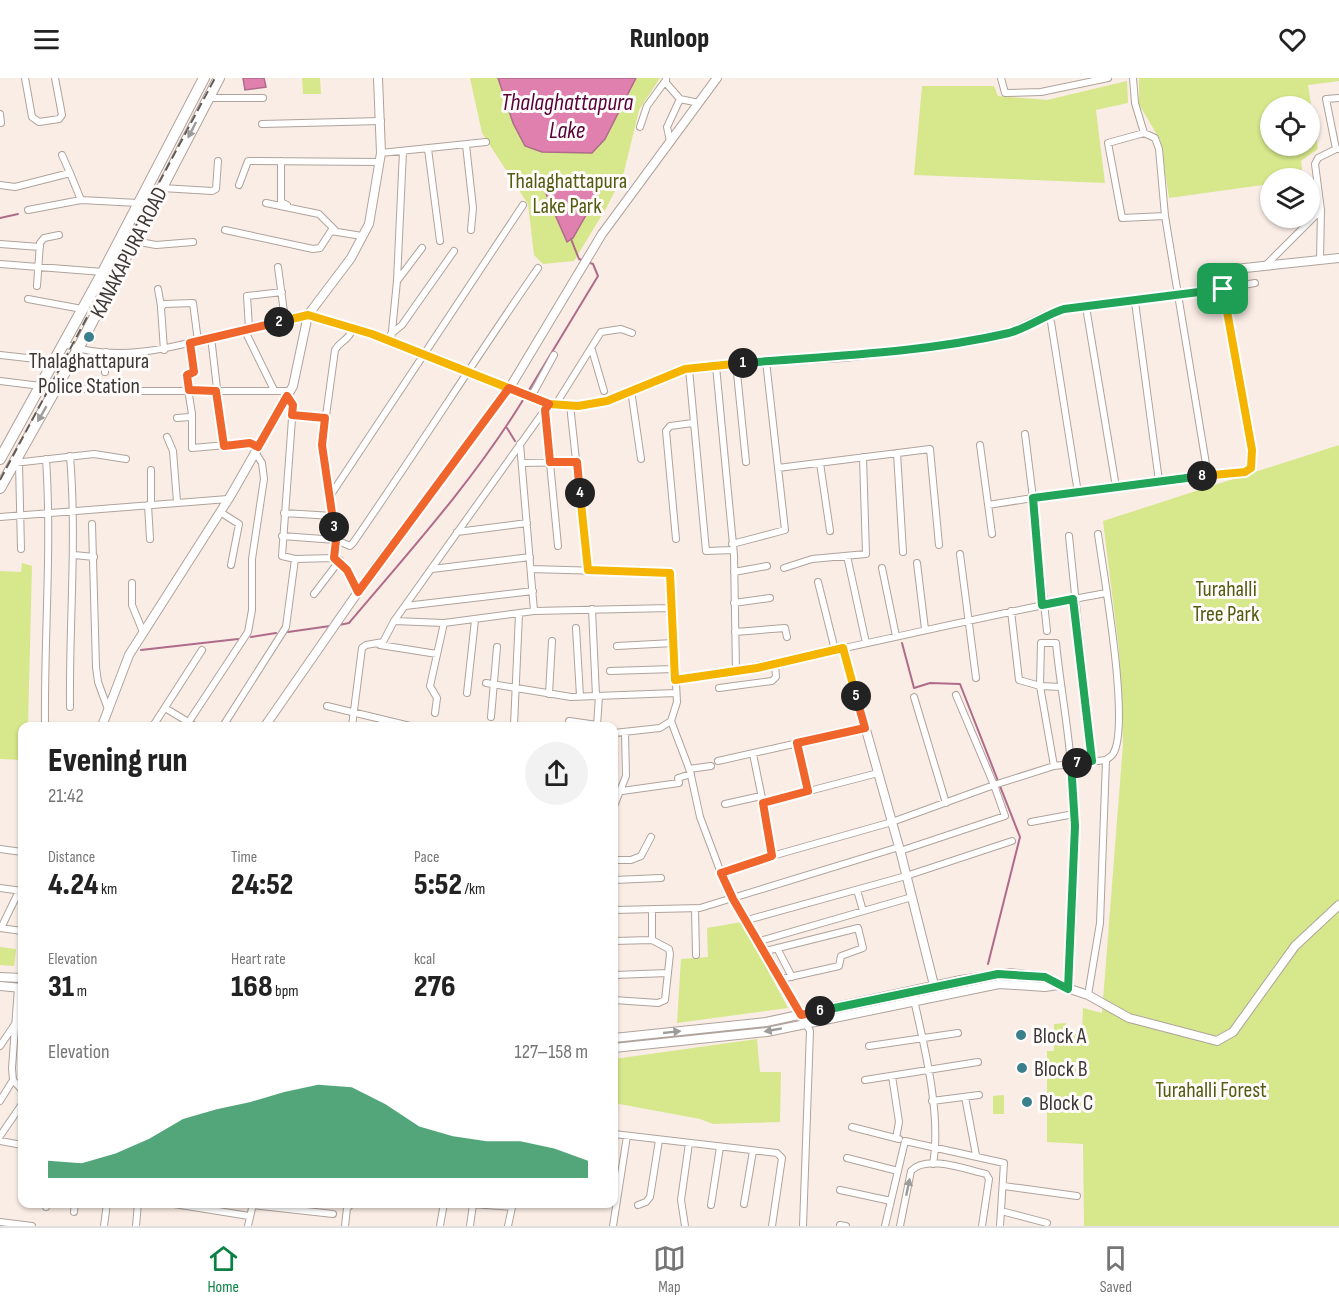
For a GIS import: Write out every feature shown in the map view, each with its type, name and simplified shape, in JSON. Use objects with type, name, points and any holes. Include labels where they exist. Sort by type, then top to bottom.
[{"type":"highway","name":"KANAKAPURA ROAD","points":[[0,459],[103,272],[204,78]]},
{"type":"highway","name":"KANAKAPURA ROAD","points":[[0,488],[78,349],[219,78]]},
{"type":"street","points":[[25,78],[32,117],[39,122],[59,119],[62,115],[55,78]]},
{"type":"street","points":[[104,722],[129,655],[228,499],[288,394],[308,315],[351,258],[369,224],[380,158],[381,121],[378,78]]},
{"type":"street","points":[[268,722],[334,625],[509,388],[602,234],[717,78]]},
{"type":"street","points":[[1001,78],[1005,93],[1041,92],[1108,78]]},
{"type":"street","points":[[1133,78],[1135,103],[1144,133]]},
{"type":"street","points":[[640,127],[647,106],[666,79],[680,99],[699,102]]},
{"type":"street","points":[[208,98],[263,98]]},
{"type":"street","points":[[1320,260],[1321,210],[1315,164],[1318,158],[1338,149],[1326,99],[1339,98]]},
{"type":"street","points":[[670,141],[667,127],[680,99]]},
{"type":"street","points":[[0,114],[1,123]]},
{"type":"street","points":[[262,124],[381,121]]},
{"type":"street","points":[[1331,127],[1339,126]]},
{"type":"street","points":[[1165,216],[1124,220],[1120,215],[1108,143],[1144,133],[1155,138],[1165,216],[1208,476]]},
{"type":"street","points":[[239,185],[248,161],[380,158],[403,151],[486,142]]},
{"type":"street","points":[[466,145],[473,208],[471,230]]},
{"type":"street","points":[[428,149],[440,241]]},
{"type":"street","points":[[391,338],[397,281],[403,151]]},
{"type":"street","points":[[62,155],[81,200]]},
{"type":"street","points":[[162,188],[216,189],[218,160]]},
{"type":"street","points":[[281,161],[281,202],[291,208]]},
{"type":"street","points":[[0,185],[15,187],[70,174]]},
{"type":"street","points":[[28,210],[81,200],[138,203]]},
{"type":"street","points":[[266,203],[323,216],[335,230]]},
{"type":"street","points":[[330,496],[523,205]]},
{"type":"street","points":[[1265,266],[1321,210]]},
{"type":"street","points":[[225,230],[313,249],[320,248],[329,232],[335,230],[362,236]]},
{"type":"street","points":[[37,286],[40,247],[44,238],[59,235]]},
{"type":"street","points":[[134,241],[156,245],[193,242]]},
{"type":"street","points":[[0,244],[40,247]]},
{"type":"street","points":[[397,281],[422,248]]},
{"type":"street","points":[[391,338],[454,251]]},
{"type":"street","points":[[988,505],[1159,481],[1245,472],[1251,468],[1252,450],[1224,287],[1226,270],[1339,258]]},
{"type":"street","points":[[0,264],[103,272]]},
{"type":"street","points":[[278,267],[285,320]]},
{"type":"street","points":[[282,536],[336,540],[345,545],[353,543],[425,439],[465,372],[538,268]]},
{"type":"street","points":[[64,344],[78,349],[140,353],[164,350],[308,315],[391,338],[465,372],[550,406],[570,405],[607,401],[689,369],[736,363],[844,357],[947,345],[1012,332],[1047,315],[1086,307],[1179,297],[1255,283]]},
{"type":"street","points":[[158,289],[164,350]]},
{"type":"street","points":[[274,390],[247,329],[247,296],[282,292]]},
{"type":"street","points":[[27,299],[82,309]]},
{"type":"street","points":[[1135,302],[1159,481]]},
{"type":"street","points":[[161,306],[193,303],[198,340]]},
{"type":"street","points":[[1086,307],[1116,487]]},
{"type":"street","points":[[1047,315],[1051,322],[1078,493]]},
{"type":"street","points":[[353,329],[348,340],[338,345],[335,350],[322,445],[337,559],[358,592]]},
{"type":"street","points":[[381,645],[394,621],[520,444],[592,350],[601,332],[621,329],[632,333]]},
{"type":"street","points":[[211,337],[224,447]]},
{"type":"street","points":[[188,722],[248,632],[252,610],[252,559],[264,478],[262,463],[250,443],[192,448],[192,416],[187,375],[194,372],[190,343]]},
{"type":"street","points":[[592,350],[604,391]]},
{"type":"street","points":[[105,372],[106,352]]},
{"type":"street","points":[[0,355],[54,361]]},
{"type":"street","points":[[531,397],[554,356]]},
{"type":"street","points":[[689,369],[706,551],[733,547],[784,532],[766,361]]},
{"type":"street","points":[[736,363],[746,462]]},
{"type":"street","points":[[716,366],[733,547],[736,671]]},
{"type":"street","points":[[0,381],[30,382],[41,386]]},
{"type":"street","points":[[56,387],[115,391],[274,390],[288,394],[293,405],[282,556],[295,559],[337,559]]},
{"type":"street","points":[[631,390],[641,459]]},
{"type":"street","points":[[570,405],[588,570]]},
{"type":"street","points":[[550,406],[550,462],[558,546]]},
{"type":"street","points":[[292,415],[325,418]]},
{"type":"street","points":[[177,418],[192,416]]},
{"type":"street","points":[[676,539],[666,431],[670,426],[693,423]]},
{"type":"street","points":[[1025,434],[1042,605],[1047,632]]},
{"type":"street","points":[[167,437],[173,451],[177,502]]},
{"type":"street","points":[[520,444],[534,611]]},
{"type":"street","points":[[980,445],[992,534]]},
{"type":"street","points":[[778,468],[928,448],[932,451],[939,545]]},
{"type":"street","points":[[897,453],[903,552]]},
{"type":"street","points":[[21,549],[16,463],[102,454],[126,459]]},
{"type":"street","points":[[70,456],[75,513],[69,650],[70,707]]},
{"type":"street","points":[[784,568],[812,559],[867,553],[863,457]]},
{"type":"street","points":[[45,722],[45,634],[50,514],[46,459]]},
{"type":"street","points":[[522,463],[577,462]]},
{"type":"street","points":[[820,463],[830,531]]},
{"type":"street","points":[[150,539],[151,470]]},
{"type":"street","points":[[0,517],[75,513],[228,499]]},
{"type":"street","points":[[220,512],[239,524],[231,566]]},
{"type":"street","points":[[284,513],[333,516]]},
{"type":"street","points":[[458,532],[527,523]]},
{"type":"street","points":[[92,524],[96,667],[98,682],[109,710]]},
{"type":"street","points":[[721,873],[892,822],[1054,766],[1106,760],[1113,754],[1118,736],[1115,660],[1108,593],[1106,593],[1098,534]]},
{"type":"street","points":[[1069,536],[1073,599],[1092,761]]},
{"type":"street","points":[[960,554],[976,678]]},
{"type":"street","points":[[74,555],[94,558]]},
{"type":"street","points":[[847,556],[866,643]]},
{"type":"street","points":[[432,569],[530,557]]},
{"type":"street","points":[[226,722],[286,627],[295,559]]},
{"type":"street","points":[[314,594],[337,559]]},
{"type":"street","points":[[917,563],[925,629]]},
{"type":"street","points":[[734,572],[767,567]]},
{"type":"street","points":[[882,568],[896,636]]},
{"type":"street","points":[[531,569],[668,572],[671,575],[676,711],[671,721],[660,728],[618,733]]},
{"type":"street","points":[[818,582],[865,728],[900,849],[935,990]]},
{"type":"street","points":[[132,583],[132,604],[143,632]]},
{"type":"street","points":[[405,606],[533,591]]},
{"type":"street","points":[[675,680],[775,664],[925,629],[1106,593]]},
{"type":"street","points":[[734,603],[770,598]]},
{"type":"street","points":[[394,621],[444,623],[534,611],[671,608]]},
{"type":"street","points":[[592,609],[597,722]]},
{"type":"street","points":[[1011,611],[1019,680],[1040,686],[1061,687]]},
{"type":"street","points":[[514,722],[519,614]]},
{"type":"street","points":[[466,693],[475,620]]},
{"type":"street","points":[[435,713],[437,694],[430,686],[444,623]]},
{"type":"street","points":[[576,628],[580,696]]},
{"type":"street","points":[[735,632],[785,628],[787,637]]},
{"type":"street","points":[[549,694],[552,641]]},
{"type":"street","points":[[1054,766],[1040,686],[1039,644],[1055,641],[1071,763],[1074,814],[1072,942],[1068,989]]},
{"type":"street","points":[[617,646],[673,643]]},
{"type":"street","points":[[353,722],[362,648],[366,645],[381,645],[437,654]]},
{"type":"street","points":[[491,717],[497,647]]},
{"type":"street","points":[[156,722],[202,650]]},
{"type":"street","points":[[719,688],[772,681],[776,677],[775,664]]},
{"type":"street","points":[[610,671],[674,669]]},
{"type":"street","points":[[486,683],[549,694],[580,696],[676,693]]},
{"type":"street","points":[[618,910],[695,908],[733,899],[1005,816],[956,694]]},
{"type":"street","points":[[914,697],[945,803]]},
{"type":"street","points":[[327,706],[393,722]]},
{"type":"street","points":[[165,708],[184,722]]},
{"type":"street","points":[[569,721],[575,722]]},
{"type":"street","points":[[671,721],[690,772],[700,817],[721,873],[733,899],[766,951],[806,1024],[811,1049],[806,1093],[803,1226]]},
{"type":"street","points":[[718,761],[865,728]]},
{"type":"street","points":[[618,798],[626,776],[625,733]]},
{"type":"street","points":[[797,743],[808,791]]},
{"type":"street","points":[[753,754],[772,856]]},
{"type":"street","points":[[1088,995],[1100,923],[1106,760]]},
{"type":"street","points":[[622,791],[679,783],[678,778],[711,766]]},
{"type":"street","points":[[725,804],[808,791],[878,773]]},
{"type":"street","points":[[1031,822],[1074,814]]},
{"type":"street","points":[[618,860],[631,860],[641,856],[651,837]]},
{"type":"street","points":[[747,920],[906,876],[1012,841]]},
{"type":"street","points":[[0,849],[18,851]]},
{"type":"street","points":[[618,880],[661,878]]},
{"type":"street","points":[[0,888],[18,891]]},
{"type":"street","points":[[857,890],[863,911]]},
{"type":"street","points":[[18,896],[0,928],[18,930]]},
{"type":"street","points":[[760,941],[912,897]]},
{"type":"street","points":[[618,1048],[767,1032],[1010,973],[1045,977],[1058,986],[1088,995],[1129,1018],[1217,1041],[1233,1032],[1295,946],[1339,905]]},
{"type":"street","points":[[695,908],[696,955]]},
{"type":"street","points":[[652,910],[652,940]]},
{"type":"street","points":[[766,951],[858,928],[862,949],[841,956],[839,966],[781,979]]},
{"type":"street","points":[[618,941],[652,940],[669,949],[663,1003],[618,1000]]},
{"type":"street","points":[[777,948],[792,977]]},
{"type":"street","points":[[618,975],[668,973]]},
{"type":"street","points":[[0,977],[18,978]]},
{"type":"street","points":[[0,986],[18,987]]},
{"type":"street","points":[[618,1038],[766,1022],[913,995]]},
{"type":"street","points":[[913,995],[932,1101],[936,1147],[933,1164]]},
{"type":"street","points":[[18,1005],[13,1080],[18,1086]]},
{"type":"street","points":[[0,1046],[16,1023]]},
{"type":"street","points":[[869,1046],[958,1033]]},
{"type":"street","points":[[865,1080],[978,1062]]},
{"type":"street","points":[[892,1076],[899,1122],[896,1138]]},
{"type":"street","points":[[0,1101],[3,1089],[13,1080]]},
{"type":"street","points":[[932,1101],[978,1095]]},
{"type":"street","points":[[965,1097],[976,1155]]},
{"type":"street","points":[[18,1110],[0,1138],[18,1144]]},
{"type":"street","points":[[852,1127],[1004,1163],[1000,1226]]},
{"type":"street","points":[[618,1135],[777,1153],[782,1158],[772,1226]]},
{"type":"street","points":[[618,1194],[627,1136]]},
{"type":"street","points":[[638,1205],[646,1202],[650,1197],[659,1140]]},
{"type":"street","points":[[885,1226],[905,1141]]},
{"type":"street","points":[[685,1226],[681,1200],[689,1143]]},
{"type":"street","points":[[711,1205],[720,1147]]},
{"type":"street","points":[[744,1204],[753,1150]]},
{"type":"street","points":[[847,1158],[898,1171]]},
{"type":"street","points":[[900,1226],[911,1171],[918,1165],[933,1164],[986,1174],[989,1179],[982,1226]]},
{"type":"street","points":[[1004,1186],[1077,1196]]},
{"type":"street","points":[[840,1190],[891,1201]]},
{"type":"street","points":[[74,1208],[74,1212]]},
{"type":"street","points":[[104,1226],[106,1208]]},
{"type":"street","points":[[136,1226],[138,1208]]},
{"type":"street","points":[[199,1208],[249,1216]]},
{"type":"street","points":[[248,1226],[251,1208]]},
{"type":"street","points":[[284,1208],[333,1214]]},
{"type":"street","points":[[345,1226],[347,1208]]},
{"type":"street","points":[[440,1226],[443,1208]]},
{"type":"street","points":[[470,1226],[472,1208]]},
{"type":"street","points":[[508,1226],[511,1208]]},
{"type":"street","points":[[613,1226],[616,1208]]},
{"type":"street","points":[[1001,1211],[1047,1223]]},
{"type":"street","points":[[0,1222],[32,1226]]},
{"type":"green space","points":[[302,78],[320,78],[321,94],[303,94]]},
{"type":"green space","name":"Thalaghattapura Lake Park","points":[[470,78],[498,78],[513,123],[629,94],[636,78],[660,78],[639,110],[624,172],[608,205],[574,261],[543,264],[534,255],[528,204],[482,133]]},
{"type":"green space","points":[[1139,78],[1339,78],[1339,81],[1308,85],[1310,96],[1260,96],[1260,156],[1308,156],[1301,161],[1302,168],[1260,168],[1260,185],[1169,198],[1160,140],[1139,104]]},
{"type":"green space","points":[[1127,81],[1128,103],[1096,110],[1105,183],[914,175],[922,86],[994,86],[998,96],[1047,100]]},
{"type":"green space","points":[[1339,445],[1339,1226],[1084,1226],[1083,1144],[1047,1142],[1047,1051],[1054,1051],[1054,1024],[1066,1023],[1066,1034],[1082,1034],[1083,1008],[1102,1013],[1123,744],[1119,650],[1103,521]]},
{"type":"green space","points":[[22,563],[32,566],[28,722],[18,722],[18,760],[0,759],[0,571],[21,572]]},
{"type":"green space","points":[[742,922],[788,1008],[677,1023],[681,959],[708,957],[707,928]]},
{"type":"green space","points":[[0,947],[16,949],[14,966],[0,965]]},
{"type":"green space","points":[[757,1039],[760,1072],[781,1072],[780,1122],[713,1124],[700,1119],[618,1104],[618,1058]]},
{"type":"green space","points":[[1004,1095],[1004,1114],[993,1114],[993,1096]]},
{"type":"water","points":[[243,78],[264,78],[266,87],[245,90]]},
{"type":"water","name":"Thalaghattapura Lake","points":[[498,78],[636,78],[605,139],[592,153],[542,152],[525,146],[513,123]]},
{"type":"water","name":"Thalaghattapura Lake","points":[[607,178],[573,238],[567,242],[540,180]]},
{"type":"waterway","points":[[0,218],[18,214]]},
{"type":"waterway","points":[[529,390],[598,276],[593,264],[579,259],[571,239]]},
{"type":"waterway","points":[[339,625],[349,623],[440,515],[484,459],[523,400]]},
{"type":"waterway","points":[[507,428],[515,441]]},
{"type":"waterway","points":[[288,632],[330,626]]},
{"type":"waterway","points":[[251,637],[276,633]]},
{"type":"waterway","points":[[141,650],[238,639]]},
{"type":"waterway","points":[[902,643],[914,688],[930,683],[960,684],[1020,837],[988,964]]},
{"type":"railway","points":[[0,480],[215,78]]},
{"type":"place","name":"Thalaghattapura Police Station","points":[[89,337]]},
{"type":"place","name":"Block A","points":[[1021,1035]]},
{"type":"place","name":"Block B","points":[[1022,1068]]},
{"type":"place","name":"Block C","points":[[1027,1102]]},
{"type":"route","points":[[1223,289],[1179,297],[1064,309],[1012,332],[947,345],[844,357],[736,363],[685,369],[607,401],[578,406],[549,404],[505,387],[465,372],[372,334],[308,315],[190,343],[194,372],[186,377],[189,390],[216,391],[224,446],[250,443],[258,447],[287,396],[293,405],[292,415],[325,418],[322,445],[336,540],[334,558],[340,561],[347,570],[358,592],[376,566],[509,388],[549,404],[545,410],[550,462],[577,462],[588,570],[670,573],[675,680],[757,668],[843,648],[865,728],[797,743],[808,791],[763,803],[772,856],[721,873],[733,899],[766,951],[801,1015],[998,974],[1028,974],[1045,977],[1058,986],[1068,989],[1072,942],[1075,826],[1071,763],[1092,761],[1073,599],[1042,605],[1033,498],[1245,472],[1251,468],[1252,450],[1223,289]]},
{"type":"park label","name":"Turahalli Tree Park","points":[[1226,600]]},
{"type":"park label","name":"Turahalli Forest","points":[[1211,1089]]}]
